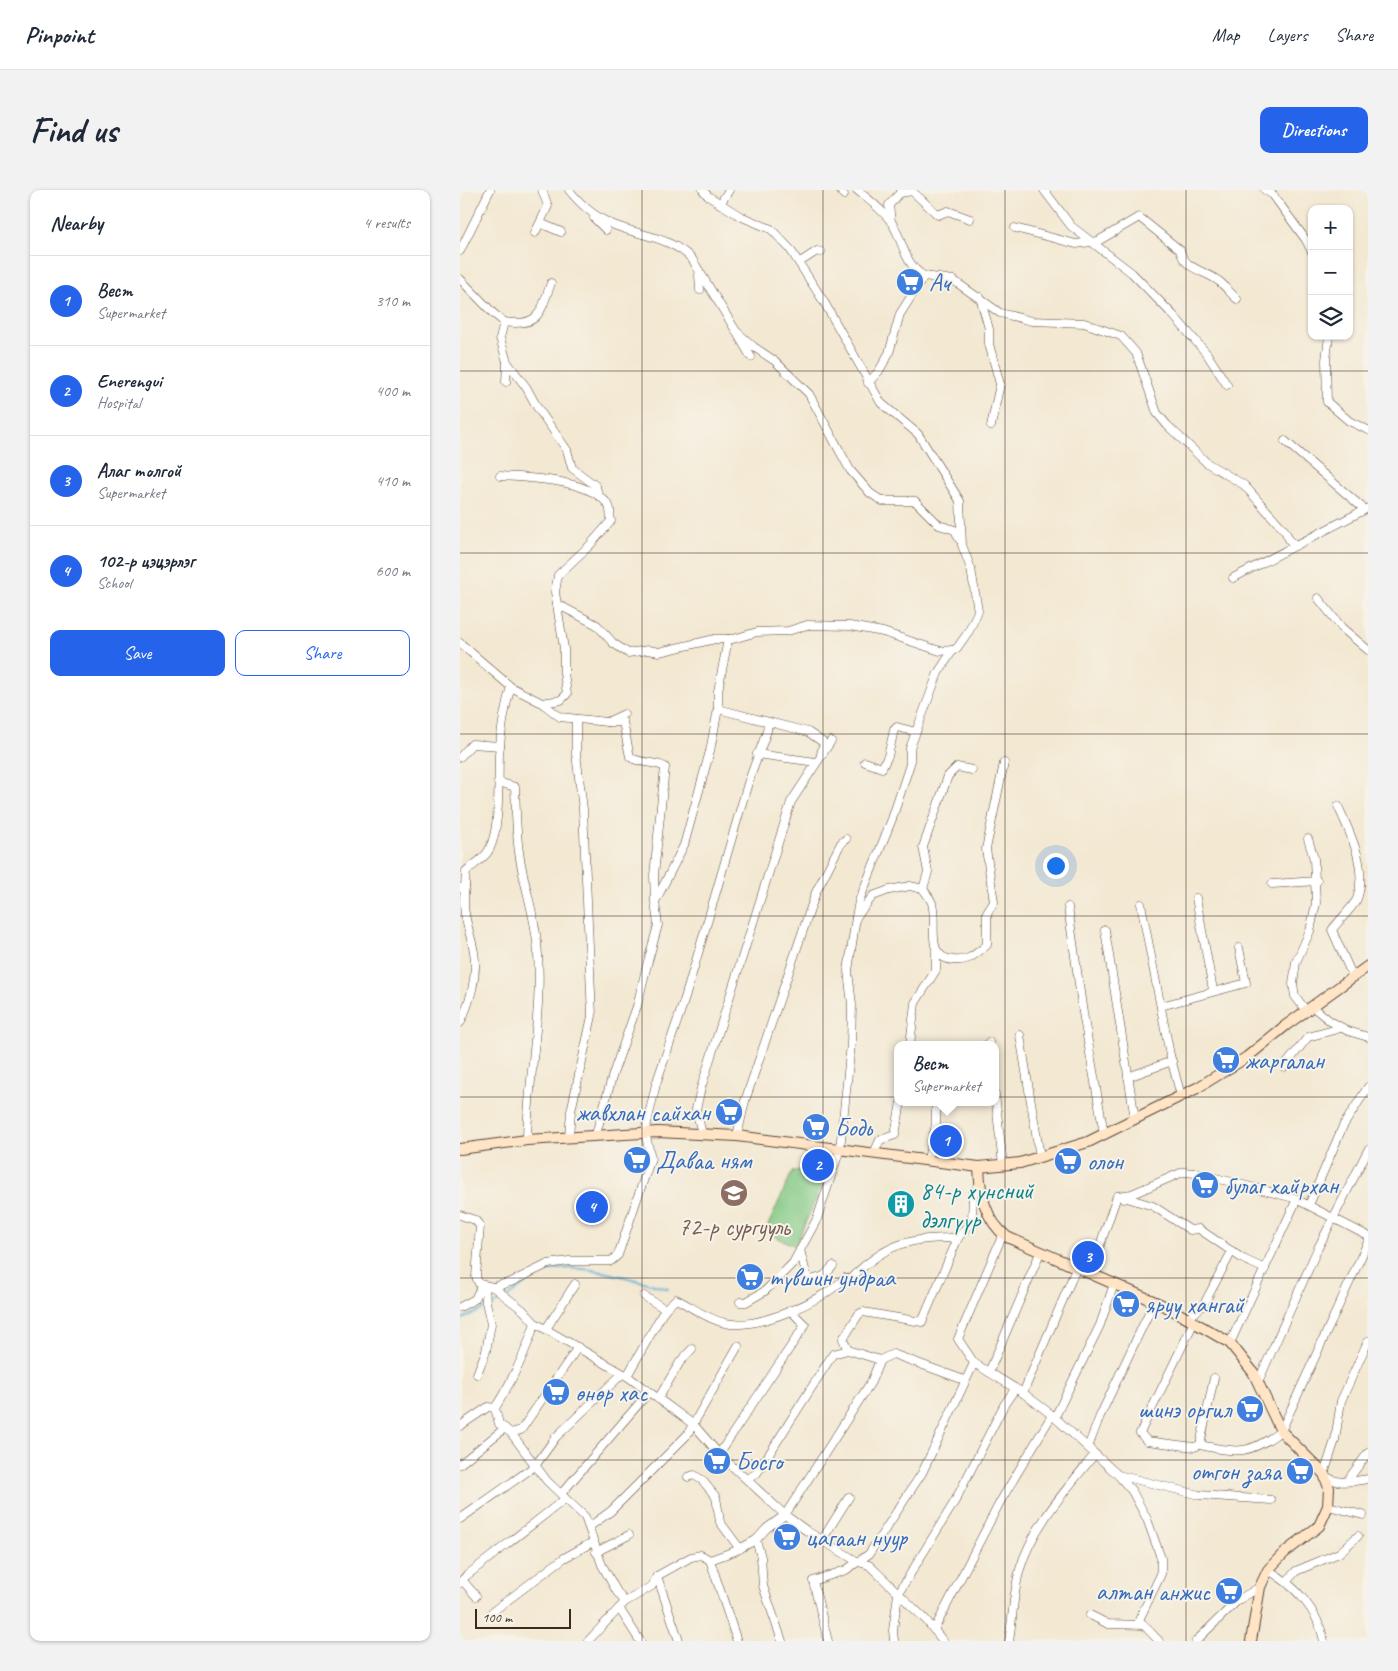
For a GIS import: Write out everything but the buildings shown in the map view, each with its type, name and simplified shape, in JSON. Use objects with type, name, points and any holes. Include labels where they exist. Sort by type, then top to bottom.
[{"type":"main road","points":[[460,1149],[569,1136],[645,1132],[737,1136],[979,1167],[1003,1165],[1040,1157],[1088,1142],[1181,1096],[1247,1057],[1352,975],[1368,966]]},
{"type":"main road","points":[[979,1167],[980,1184],[988,1213],[1003,1234],[1040,1253],[1154,1302],[1191,1320],[1230,1343],[1245,1360],[1258,1382],[1281,1431],[1324,1474],[1329,1488],[1328,1506],[1319,1526],[1284,1553],[1268,1570],[1260,1587],[1251,1641]]},
{"type":"street","points":[[460,251],[490,190]]},
{"type":"street","points":[[535,233],[548,206],[542,190]]},
{"type":"street","points":[[703,190],[720,204],[740,216],[771,230],[800,262],[881,403],[918,434],[937,461],[960,501],[962,545]]},
{"type":"street","points":[[720,204],[729,190]]},
{"type":"street","points":[[857,190],[891,222],[901,241],[904,256],[914,270],[924,276],[953,280],[1000,312],[1032,321],[1084,323],[1121,336],[1136,353],[1157,413],[1167,426],[1207,462],[1244,485],[1274,519],[1290,541],[1297,545]]},
{"type":"street","points":[[1044,190],[1071,226],[1132,273],[1173,315],[1207,354],[1227,386]]},
{"type":"street","points":[[569,191],[587,206],[595,216],[615,226],[666,241],[685,252],[697,268],[751,357]]},
{"type":"street","points":[[891,222],[889,205],[902,191],[912,191],[938,215],[948,211],[970,219]]},
{"type":"street","points":[[1268,191],[1306,240],[1311,250]]},
{"type":"street","points":[[587,206],[606,230]]},
{"type":"street","points":[[1016,228],[1076,244],[1091,243],[1139,217],[1180,250],[1182,258],[1190,267],[1220,282],[1237,299]]},
{"type":"street","points":[[540,223],[561,232]]},
{"type":"street","points":[[636,232],[648,243]]},
{"type":"street","points":[[800,262],[817,251],[820,252]]},
{"type":"street","points":[[697,268],[700,290]]},
{"type":"street","points":[[868,383],[879,371],[889,353],[900,314],[924,276]]},
{"type":"street","points":[[460,279],[493,314],[504,322],[523,324],[532,320],[541,311],[551,283]]},
{"type":"street","points":[[980,297],[989,329],[989,344],[1000,384],[991,426]]},
{"type":"street","points":[[504,322],[500,338],[507,362],[506,382]]},
{"type":"street","points":[[736,331],[775,360],[808,394],[850,470],[870,493],[882,501],[915,501],[939,525],[955,530],[971,569],[978,611],[969,631],[953,650],[938,673],[910,748],[910,764],[892,819],[859,901],[848,971],[852,1005],[851,1044],[840,1149],[817,1219],[793,1264],[765,1290],[746,1302],[740,1302]]},
{"type":"street","points":[[1328,340],[1326,360],[1327,402],[1342,416],[1368,430]]},
{"type":"street","points":[[507,362],[568,450],[572,468],[596,486],[598,495]]},
{"type":"street","points":[[1233,578],[1366,508],[1285,441]]},
{"type":"street","points":[[500,476],[556,480],[598,495],[609,507],[610,521],[590,545],[558,575],[555,592],[564,649],[564,673],[567,694],[560,700],[542,703]]},
{"type":"street","points":[[1318,598],[1342,628],[1368,650]]},
{"type":"street","points":[[557,604],[597,625],[613,643],[628,653],[648,650],[659,652],[715,638],[728,639],[757,632],[788,631],[807,625],[883,632],[940,651],[953,650]]},
{"type":"street","points":[[655,902],[684,845],[710,751],[728,639]]},
{"type":"street","points":[[460,643],[511,687],[542,703],[560,717],[623,722],[630,757],[636,761],[656,763],[665,767],[654,875],[658,925],[637,1006],[613,1074],[596,1134]]},
{"type":"street","points":[[460,648],[469,650]]},
{"type":"street","points":[[460,1023],[471,999],[475,954],[461,905],[462,888],[466,871],[487,853],[492,841],[497,808],[500,746],[505,705],[511,687]]},
{"type":"street","points":[[718,709],[808,732],[824,743],[821,754]]},
{"type":"street","points":[[607,722],[624,714]]},
{"type":"street","points":[[569,1136],[571,1111],[592,1016],[583,809],[576,754],[576,719]]},
{"type":"street","points":[[460,1307],[475,1299],[487,1286],[511,1282],[548,1264],[569,1261],[611,1262],[616,1259],[651,1158],[645,1132],[656,1084],[685,998],[757,754],[767,731],[768,722]]},
{"type":"street","points":[[865,762],[882,768],[896,727],[916,732]]},
{"type":"street","points":[[702,1134],[696,1109],[700,1088],[792,802],[831,740]]},
{"type":"street","points":[[460,757],[472,744],[500,746]]},
{"type":"street","points":[[757,754],[816,762]]},
{"type":"street","points":[[936,952],[943,959],[960,961],[970,959],[987,945],[987,913],[994,902],[986,849],[1004,763]]},
{"type":"street","points":[[923,890],[928,872],[922,847],[948,776],[957,767],[972,770]]},
{"type":"street","points":[[498,782],[515,787],[519,852],[537,941],[539,978],[534,1054],[527,1102],[527,1140]]},
{"type":"street","points":[[1338,806],[1364,868],[1356,900],[1332,930],[1352,975]]},
{"type":"street","points":[[737,1136],[745,1101],[816,892],[841,843],[846,839]]},
{"type":"street","points":[[1308,839],[1314,860],[1317,882],[1316,903],[1310,931],[1296,962],[1292,984],[1296,996],[1310,1009],[1341,1028],[1368,1036]]},
{"type":"street","points":[[1272,884],[1317,882]]},
{"type":"street","points":[[856,917],[873,896],[889,890],[910,886],[923,890],[932,902],[936,970],[915,1004],[910,1041]]},
{"type":"street","points":[[1196,898],[1213,990]]},
{"type":"street","points":[[1141,904],[1172,1061],[1181,1096]]},
{"type":"street","points":[[1068,907],[1083,1013],[1104,1134]]},
{"type":"street","points":[[1104,930],[1136,1119]]},
{"type":"street","points":[[1161,1006],[1213,990],[1246,983],[1239,948]]},
{"type":"street","points":[[1284,1067],[1308,1037],[1341,1028]]},
{"type":"street","points":[[1020,1035],[1040,1157]]},
{"type":"street","points":[[1128,1077],[1172,1061]]},
{"type":"street","points":[[1308,1205],[1343,1126],[1368,1087]]},
{"type":"street","points":[[874,1153],[880,1140],[894,1135],[900,1106]]},
{"type":"street","points":[[928,1159],[936,1124],[936,1106]]},
{"type":"street","points":[[996,1106],[1003,1165]]},
{"type":"street","points":[[1258,1382],[1318,1248],[1335,1218],[1368,1150]]},
{"type":"street","points":[[1090,1274],[1117,1196],[1132,1194],[1183,1172],[1218,1177],[1229,1183],[1247,1185],[1297,1199],[1368,1236]]},
{"type":"street","points":[[848,1350],[843,1339],[859,1314],[863,1312],[922,1322],[958,1238],[972,1220],[973,1193],[980,1184]]},
{"type":"street","points":[[1114,1206],[1127,1198],[1144,1202],[1190,1230],[1199,1229],[1243,1259],[1265,1269]]},
{"type":"street","points":[[1230,1343],[1297,1199]]},
{"type":"street","points":[[460,1215],[475,1220],[480,1226],[476,1277],[478,1282],[523,1310],[536,1323],[578,1346],[624,1375],[694,1425],[720,1454],[784,1515],[858,1562],[869,1565],[943,1641]]},
{"type":"street","points":[[1003,1234],[958,1340],[974,1363],[1023,1393],[1053,1416],[1118,1474],[1132,1491],[1147,1518],[1161,1558],[1161,1574],[1139,1620],[1160,1641]]},
{"type":"street","points":[[460,1519],[535,1466],[556,1436],[624,1375],[665,1308],[676,1299],[710,1318],[737,1325],[752,1323],[810,1303],[829,1292],[845,1278],[849,1280],[867,1262],[885,1251],[909,1241],[920,1238],[958,1238]]},
{"type":"street","points":[[907,1250],[909,1241]]},
{"type":"street","points":[[1232,1251],[1204,1304],[1191,1320],[1140,1432],[1147,1441],[1200,1445],[1241,1452],[1267,1441],[1281,1431],[1368,1242]]},
{"type":"street","points":[[800,1250],[807,1277],[811,1280],[824,1276],[833,1266]]},
{"type":"street","points":[[989,1372],[1040,1253]]},
{"type":"street","points":[[1023,1393],[1076,1268]]},
{"type":"street","points":[[546,1329],[574,1284]]},
{"type":"street","points":[[934,1630],[1000,1502],[1053,1416],[1100,1325],[1114,1284]]},
{"type":"street","points":[[477,1374],[486,1351],[491,1324],[486,1302],[487,1286]]},
{"type":"street","points":[[644,1296],[665,1308]]},
{"type":"street","points":[[1088,1447],[1100,1416],[1154,1302]]},
{"type":"street","points":[[720,1454],[805,1325],[790,1310]]},
{"type":"street","points":[[536,1323],[529,1342],[495,1408],[499,1424],[508,1430],[535,1466],[563,1497],[586,1517],[596,1552],[640,1641]]},
{"type":"street","points":[[1368,1341],[1342,1401],[1335,1440],[1324,1474],[1329,1479],[1340,1482],[1368,1479]]},
{"type":"street","points":[[460,1464],[508,1430],[521,1430],[578,1346]]},
{"type":"street","points":[[589,1527],[612,1511],[686,1435],[694,1425],[738,1346]]},
{"type":"street","points":[[658,1399],[680,1362],[692,1349]]},
{"type":"street","points":[[747,1479],[757,1473],[833,1354],[848,1350],[880,1360],[893,1354],[964,1380]]},
{"type":"street","points":[[710,1560],[740,1549],[756,1540],[767,1528],[784,1515],[871,1382],[880,1360]]},
{"type":"street","points":[[828,1641],[813,1581],[826,1578],[858,1562],[869,1554],[922,1474],[964,1380],[974,1363]]},
{"type":"street","points":[[1200,1445],[1214,1378]]},
{"type":"street","points":[[894,1641],[893,1630],[898,1594],[955,1501],[1004,1405],[1015,1389]]},
{"type":"street","points":[[463,1580],[563,1497],[649,1392]]},
{"type":"street","points":[[460,1426],[488,1406],[495,1408]]},
{"type":"street","points":[[1347,1481],[1368,1453]]},
{"type":"street","points":[[1009,1641],[1013,1598],[1021,1567],[1040,1526],[1095,1454]]},
{"type":"street","points":[[1118,1474],[1199,1495],[1271,1500]]},
{"type":"street","points":[[688,1478],[694,1475],[702,1480],[716,1497],[720,1522],[740,1549]]},
{"type":"street","points":[[822,1540],[850,1497]]},
{"type":"street","points":[[1328,1506],[1363,1515]]},
{"type":"street","points":[[596,1552],[629,1535]]},
{"type":"street","points":[[1287,1581],[1296,1571],[1339,1553],[1358,1536]]},
{"type":"street","points":[[756,1540],[761,1557],[764,1586],[782,1641]]},
{"type":"street","points":[[492,1612],[564,1558],[593,1542]]},
{"type":"street","points":[[588,1641],[622,1605],[652,1586],[657,1576],[691,1557],[701,1555],[710,1560],[737,1641]]},
{"type":"street","points":[[460,1567],[463,1580],[476,1596]]},
{"type":"street","points":[[1268,1570],[1287,1581],[1306,1601],[1324,1640]]},
{"type":"street","points":[[657,1576],[679,1641]]},
{"type":"street","points":[[1196,1641],[1238,1600],[1260,1587]]},
{"type":"street","points":[[1090,1615],[1108,1624],[1144,1625]]},
{"type":"green space","points":[[799,1170],[824,1181],[795,1246],[765,1232],[792,1172]]},
{"type":"waterway","points":[[508,1297],[530,1280],[543,1273],[556,1269],[571,1268],[605,1272],[668,1289]]},
{"type":"waterway","points":[[488,1308],[504,1299]]},
{"type":"waterway","points":[[460,1320],[484,1309]]},
{"type":"place","name":"Ач","points":[[910,282]]},
{"type":"place","name":"жаргалан","points":[[1226,1060]]},
{"type":"place","name":"жавхлан сайхан","points":[[729,1112]]},
{"type":"place","name":"Бодь","points":[[816,1127]]},
{"type":"place","name":"Вест","points":[[946,1141]]},
{"type":"place","name":"Даваа ням","points":[[637,1160]]},
{"type":"place","name":"олон","points":[[1068,1161]]},
{"type":"place","name":"Enerengui","points":[[818,1165]]},
{"type":"place","name":"булаг хайрхан","points":[[1205,1185]]},
{"type":"place","name":"72-р сургууль","points":[[734,1193]]},
{"type":"place","name":"84-р хүнсний дэлгүүр","points":[[901,1204]]},
{"type":"place","name":"102-р цэцэрлэг","points":[[592,1207]]},
{"type":"place","name":"Алаг толгой","points":[[1088,1257]]},
{"type":"place","name":"түвшин ундраа","points":[[750,1277]]},
{"type":"place","name":"яруу хангай","points":[[1126,1304]]},
{"type":"place","name":"өнөр хас","points":[[556,1392]]},
{"type":"place","name":"шинэ оргил","points":[[1250,1409]]},
{"type":"place","name":"Босго","points":[[717,1461]]},
{"type":"place","name":"отгон заяа","points":[[1300,1471]]},
{"type":"place","name":"цагаан нуур","points":[[787,1537]]},
{"type":"place","name":"алтан анжис","points":[[1229,1591]]}]
